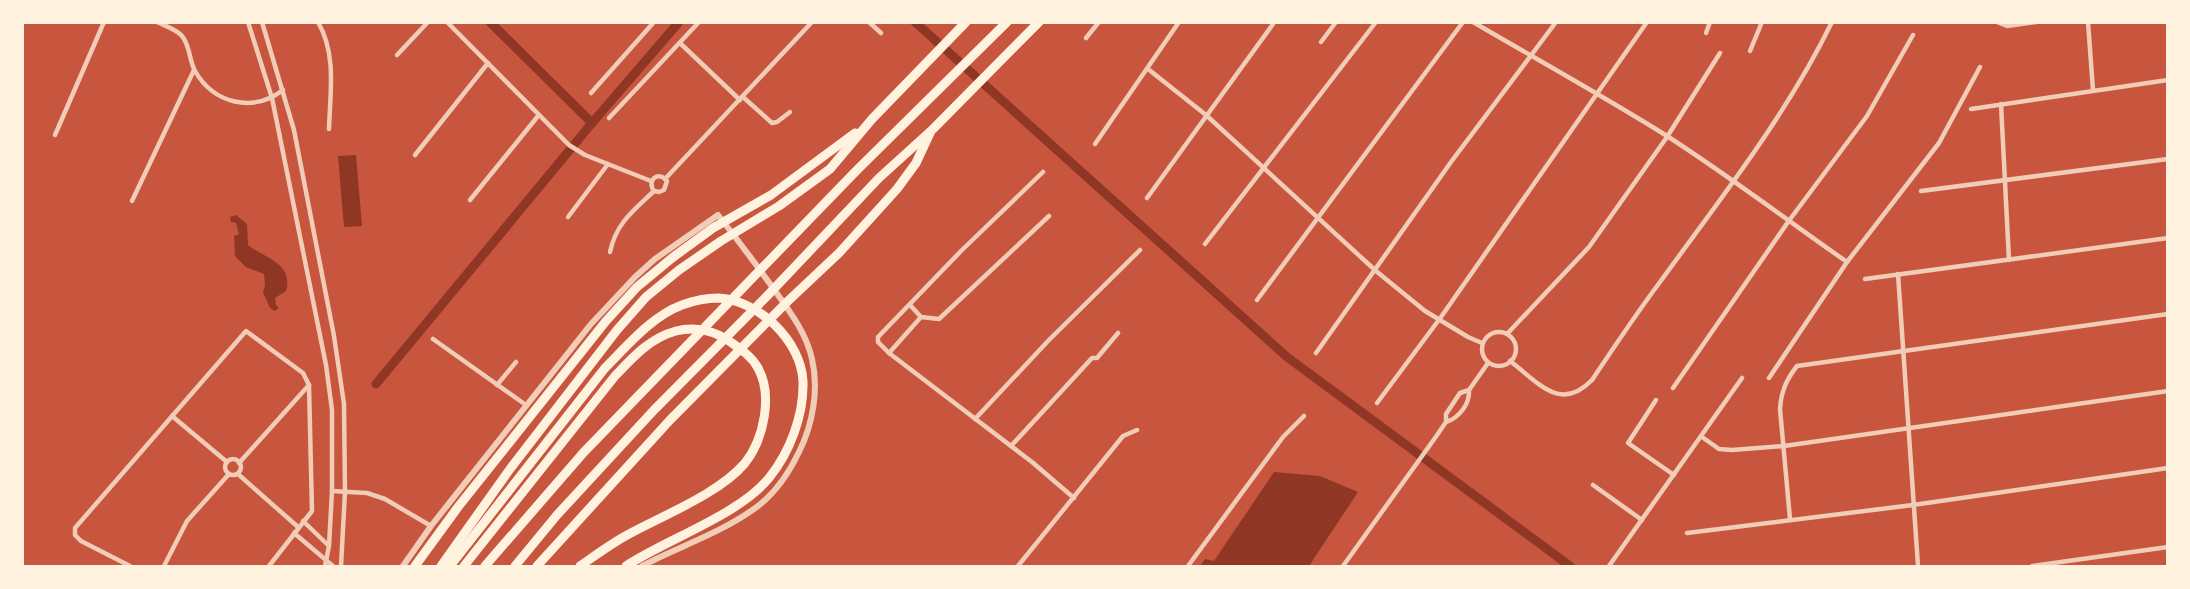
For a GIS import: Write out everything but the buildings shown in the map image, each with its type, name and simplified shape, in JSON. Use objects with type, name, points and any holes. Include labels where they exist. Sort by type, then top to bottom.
[{"type":"highway","points":[[441,567],[510,469],[617,330],[646,297],[679,270],[778,206],[830,169],[872,119],[966,22]]},
{"type":"highway","points":[[485,567],[584,452],[857,170],[1007,22]]},
{"type":"highway","points":[[515,567],[557,514],[603,463],[879,178],[933,129],[1039,22]]},
{"type":"highway","points":[[415,567],[458,507],[606,321],[637,287],[713,228],[771,195],[872,119]]},
{"type":"highway","points":[[537,567],[670,420],[839,253],[897,189],[916,163],[933,129]]},
{"type":"highway","points":[[450,567],[605,368],[631,341],[657,319],[681,305],[720,298],[743,305],[763,315],[783,334],[796,352],[803,380],[800,413],[787,451],[768,480],[743,501],[626,567]]},
{"type":"highway","points":[[464,567],[615,376],[640,350],[659,338],[677,331],[708,331],[730,341],[749,355],[762,378],[765,405],[761,430],[745,462],[718,485],[627,536],[580,567]]},
{"type":"street","points":[[55,135],[104,22]]},
{"type":"street","points":[[157,22],[183,36],[194,70],[214,93],[241,103],[272,98],[283,90]]},
{"type":"street","points":[[248,22],[272,98],[326,365],[332,410],[332,491],[329,546],[325,564]]},
{"type":"street","points":[[262,22],[283,90],[298,152],[334,336],[344,404],[345,492],[341,567]]},
{"type":"street","points":[[318,22],[327,39],[331,55],[329,129]]},
{"type":"street","points":[[397,55],[428,22]]},
{"type":"street","points":[[447,22],[564,140],[585,155],[651,181]]},
{"type":"street","points":[[591,93],[654,22]]},
{"type":"street","points":[[609,118],[681,44],[699,22]]},
{"type":"street","points":[[665,179],[812,22]]},
{"type":"street","points":[[869,22],[881,33]]},
{"type":"street","points":[[1086,38],[1099,22]]},
{"type":"street","points":[[1095,144],[1179,22]]},
{"type":"street","points":[[1322,42],[1336,22]]},
{"type":"street","points":[[1205,244],[1376,22]]},
{"type":"street","points":[[1257,300],[1463,22]]},
{"type":"street","points":[[1473,22],[1597,93],[1667,137],[1734,181],[1788,222],[1847,262]]},
{"type":"street","points":[[1316,353],[1451,162],[1556,22]]},
{"type":"street","points":[[1377,403],[1439,320],[1647,22]]},
{"type":"street","points":[[1706,33],[1710,22]]},
{"type":"street","points":[[1750,51],[1762,22]]},
{"type":"street","points":[[1510,361],[1550,392],[1561,396],[1582,390],[1592,380],[1796,90],[1832,22]]},
{"type":"street","points":[[1997,22],[2007,26],[2036,22]]},
{"type":"street","points":[[2088,22],[2094,90]]},
{"type":"street","points":[[1147,198],[1273,24]]},
{"type":"street","points":[[1673,388],[1788,222],[1868,116],[1913,35]]},
{"type":"street","points":[[681,44],[772,123],[790,112]]},
{"type":"street","points":[[1507,334],[1589,247],[1667,137],[1720,53]]},
{"type":"street","points":[[415,155],[488,63]]},
{"type":"street","points":[[1769,378],[1847,262],[1939,143],[1980,67]]},
{"type":"street","points":[[1148,69],[1206,115],[1376,271],[1425,311],[1482,343]]},
{"type":"street","points":[[132,201],[194,70]]},
{"type":"street","points":[[1971,109],[2168,80]]},
{"type":"street","points":[[2001,104],[2009,260]]},
{"type":"street","points":[[470,200],[538,116]]},
{"type":"street","points":[[1921,191],[2005,182],[2168,159]]},
{"type":"street","points":[[568,217],[608,164]]},
{"type":"street","points":[[1043,172],[963,250],[879,338],[880,346],[1011,446],[1074,498]]},
{"type":"street","points":[[659,175],[665,179],[667,186],[659,192],[654,191],[651,181],[659,175]]},
{"type":"street","points":[[610,252],[618,227],[654,191]]},
{"type":"street","points":[[403,567],[431,526],[591,324],[635,277],[676,243],[718,214],[794,317],[807,342],[815,380],[809,430],[792,467],[767,499],[751,512],[707,536],[669,552],[642,567]]},
{"type":"street","points":[[910,305],[921,317],[939,319],[1049,216]]},
{"type":"street","points":[[1865,279],[2168,238]]},
{"type":"street","points":[[975,419],[1048,341],[1140,250]]},
{"type":"street","points":[[1898,274],[1918,567]]},
{"type":"street","points":[[1790,519],[1780,409],[1781,394],[1787,379],[1797,366],[2168,314]]},
{"type":"street","points":[[889,353],[921,317]]},
{"type":"street","points":[[130,567],[81,541],[75,535],[75,528],[246,331],[303,373],[309,385],[312,506],[310,514],[269,567]]},
{"type":"street","points":[[1492,332],[1507,334],[1511,337],[1516,352],[1510,361],[1500,366],[1488,363],[1482,354],[1482,343],[1492,332]]},
{"type":"street","points":[[1011,446],[1092,358],[1097,358],[1118,333]]},
{"type":"street","points":[[433,339],[526,405]]},
{"type":"street","points":[[497,385],[516,362]]},
{"type":"street","points":[[1343,567],[1410,476],[1446,422],[1446,414],[1460,393],[1469,390],[1488,363]]},
{"type":"street","points":[[1610,567],[1742,378]]},
{"type":"street","points":[[239,462],[309,385]]},
{"type":"street","points":[[1446,422],[1455,420],[1470,399],[1469,390]]},
{"type":"street","points":[[1701,436],[1719,449],[1784,446],[2168,391]]},
{"type":"street","points":[[1656,400],[1628,443],[1674,475]]},
{"type":"street","points":[[172,416],[227,462]]},
{"type":"street","points":[[1188,567],[1283,437],[1304,416]]},
{"type":"street","points":[[1018,567],[1123,436],[1137,430]]},
{"type":"street","points":[[238,474],[241,470],[239,462],[233,459],[227,462],[225,469],[230,474],[238,474],[298,527]]},
{"type":"street","points":[[1687,533],[1913,505],[2168,468]]},
{"type":"street","points":[[164,567],[187,521],[230,474]]},
{"type":"street","points":[[1593,485],[1642,520]]},
{"type":"street","points":[[332,491],[368,493],[385,499],[431,526]]},
{"type":"street","points":[[303,521],[329,546]]},
{"type":"street","points":[[294,533],[325,564],[333,567]]},
{"type":"street","points":[[2032,567],[2168,547]]},
{"type":"shaded area","points":[[356,155],[362,226],[344,227],[338,156]]},
{"type":"shaded area","points":[[236,215],[247,224],[248,245],[276,262],[286,273],[286,291],[275,298],[279,308],[275,311],[270,308],[263,292],[264,274],[246,267],[235,256],[234,236],[239,234],[236,223],[231,222],[230,217]]},
{"type":"shaded area","points":[[1274,472],[1320,476],[1358,492],[1309,566],[1200,566],[1205,559],[1214,561]]},
{"type":"waterway","points":[[490,22],[592,123]]},
{"type":"waterway","points":[[376,384],[592,123],[679,22]]},
{"type":"waterway","points":[[915,22],[1287,357],[1570,566]]}]
